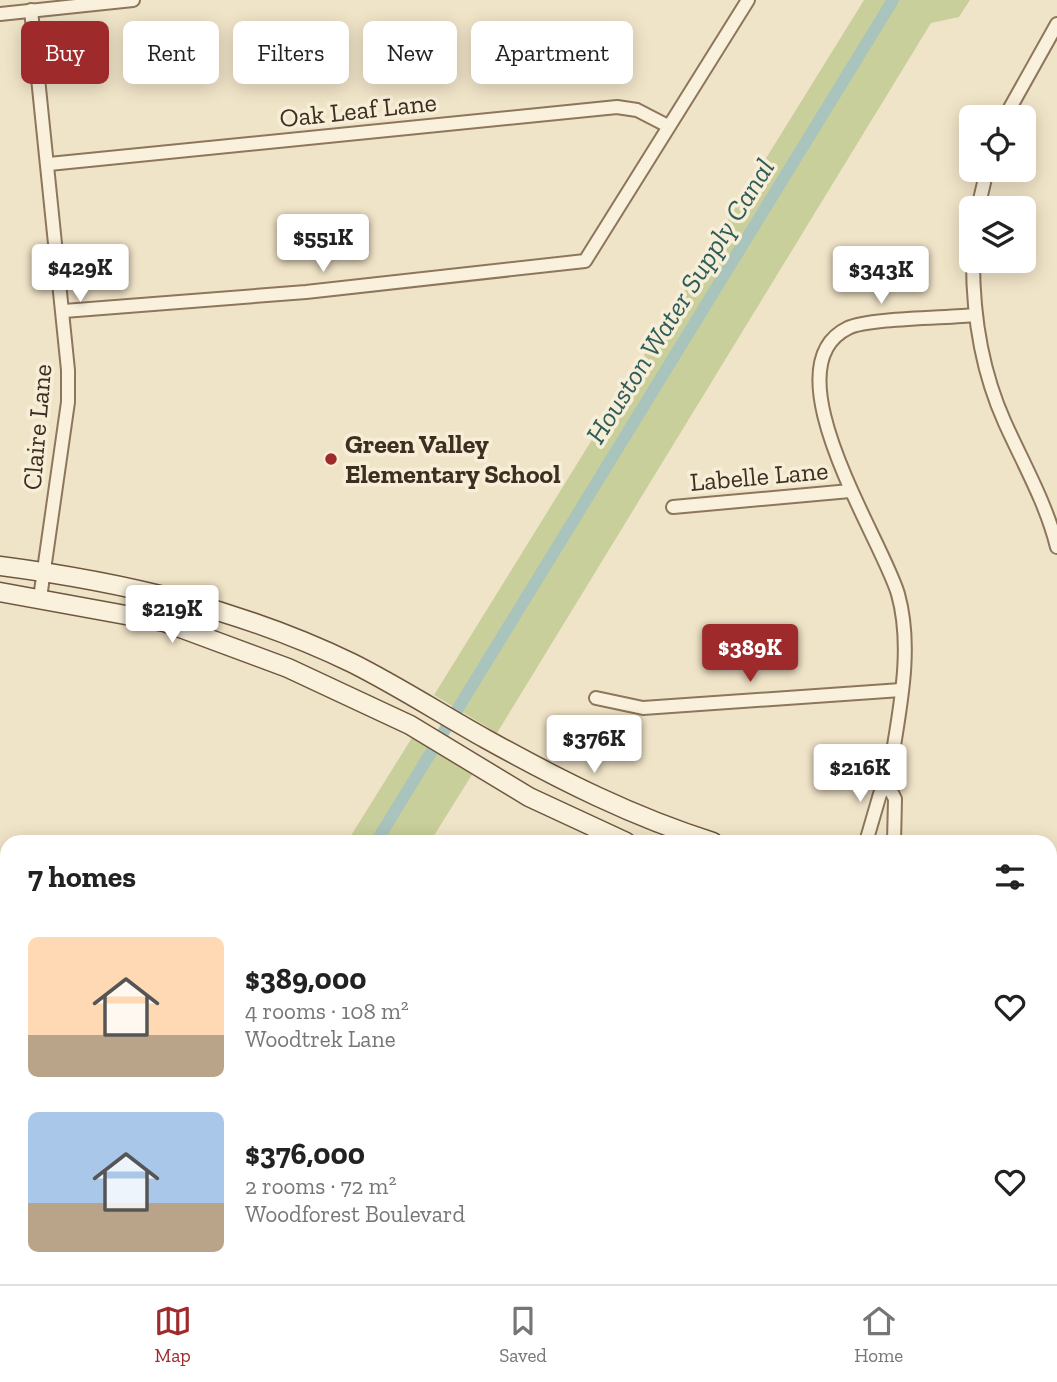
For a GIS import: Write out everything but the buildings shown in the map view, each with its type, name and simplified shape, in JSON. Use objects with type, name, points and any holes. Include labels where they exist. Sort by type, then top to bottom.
[{"type":"main road","points":[[0,566],[140,588],[216,609],[299,639],[352,663],[601,801],[694,835]]},
{"type":"main road","points":[[0,592],[128,613],[205,635],[321,681],[410,725],[561,812],[611,835]]},
{"type":"main road","points":[[205,635],[216,609]]},
{"type":"street","points":[[0,14],[133,0]]},
{"type":"street","points":[[64,311],[306,292],[585,261],[748,0]]},
{"type":"street","name":"Claire Lane","points":[[31,10],[64,311],[68,402],[40,598]]},
{"type":"street","points":[[1012,105],[1057,24]]},
{"type":"street","name":"Oak Leaf Lane","points":[[49,164],[617,107],[638,110],[668,126]]},
{"type":"street","points":[[973,273],[975,315],[985,370],[1042,499],[1057,547]]},
{"type":"street","points":[[868,835],[880,794],[888,785],[905,644],[898,594],[850,491],[821,402],[818,377],[823,358],[836,338],[856,325],[975,315]]},
{"type":"street","name":"Labelle Lane","points":[[673,507],[850,491]]},
{"type":"street","points":[[596,698],[643,708],[901,690]]},
{"type":"street","points":[[888,785],[895,799],[894,835]]},
{"type":"green space","points":[[864,0],[970,0],[959,17],[931,23],[497,733],[434,695]]},
{"type":"green space","points":[[413,736],[473,773],[434,835],[351,835]]},
{"type":"waterway","name":"Houston Water Supply Canal","points":[[380,835],[893,0]]},
{"type":"place","name":"Green Valley Elementary School","points":[[331,459]]}]
